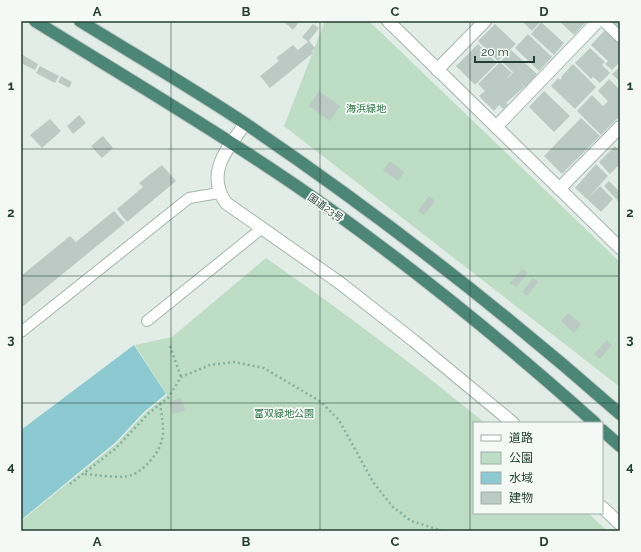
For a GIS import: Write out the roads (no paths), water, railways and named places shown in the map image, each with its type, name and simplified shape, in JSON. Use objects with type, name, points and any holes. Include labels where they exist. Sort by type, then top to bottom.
[{"type":"highway","name":"国道23号","points":[[35,21],[231,142],[363,233],[465,310],[594,422]]},
{"type":"highway","points":[[80,21],[245,124],[376,215],[476,292],[620,414]]},
{"type":"highway","points":[[603,431],[620,446]]},
{"type":"street","points":[[388,21],[496,127],[617,240]]},
{"type":"street","points":[[437,70],[485,21]]},
{"type":"street","points":[[496,127],[598,21]]},
{"type":"street","points":[[245,124],[231,142],[220,161],[218,184],[219,194],[226,203],[340,283],[512,422]]},
{"type":"street","points":[[560,188],[620,127]]},
{"type":"street","points":[[603,508],[620,524]]},
{"type":"lane","points":[[603,21],[620,37]]},
{"type":"lane","points":[[21,332],[188,198],[219,194]]},
{"type":"lane","points":[[147,321],[261,229]]},
{"type":"water","points":[[134,345],[166,394],[144,412],[116,442],[21,520],[21,430]]},
{"type":"park label","name":"海浜緑地","points":[[366,108]]},
{"type":"park label","name":"富双緑地公園","points":[[284,413]]}]
